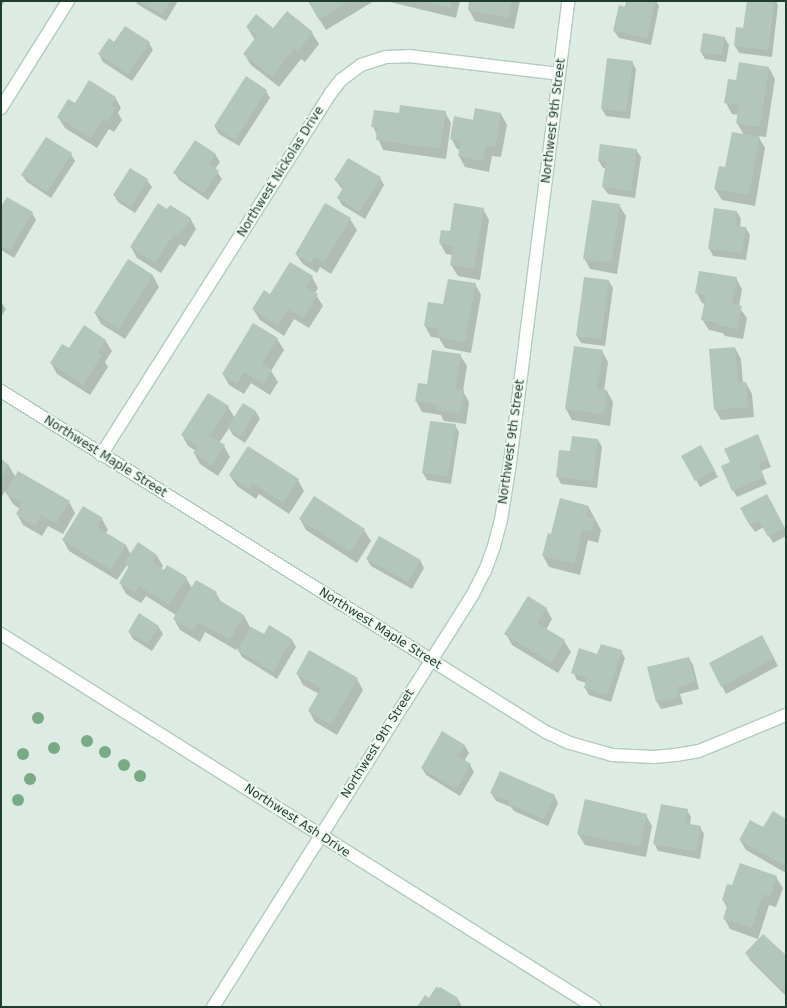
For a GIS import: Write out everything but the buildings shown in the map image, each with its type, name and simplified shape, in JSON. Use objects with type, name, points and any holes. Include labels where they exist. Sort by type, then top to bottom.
[{"type":"street","points":[[1,108],[68,1]]},
{"type":"street","name":"Northwest 9th Street","points":[[213,1007],[472,596],[485,571],[501,520],[510,463],[568,1]]},
{"type":"street","name":"Northwest Nickolas Drive","points":[[101,455],[326,100],[341,80],[361,65],[386,57],[409,56],[560,74]]},
{"type":"street","name":"Northwest Maple Street","points":[[1,391],[101,455],[546,732],[570,743],[612,755],[654,757],[676,755],[699,751],[786,715]]},
{"type":"street","name":"Northwest Ash Drive","points":[[1,634],[594,1007]]}]
